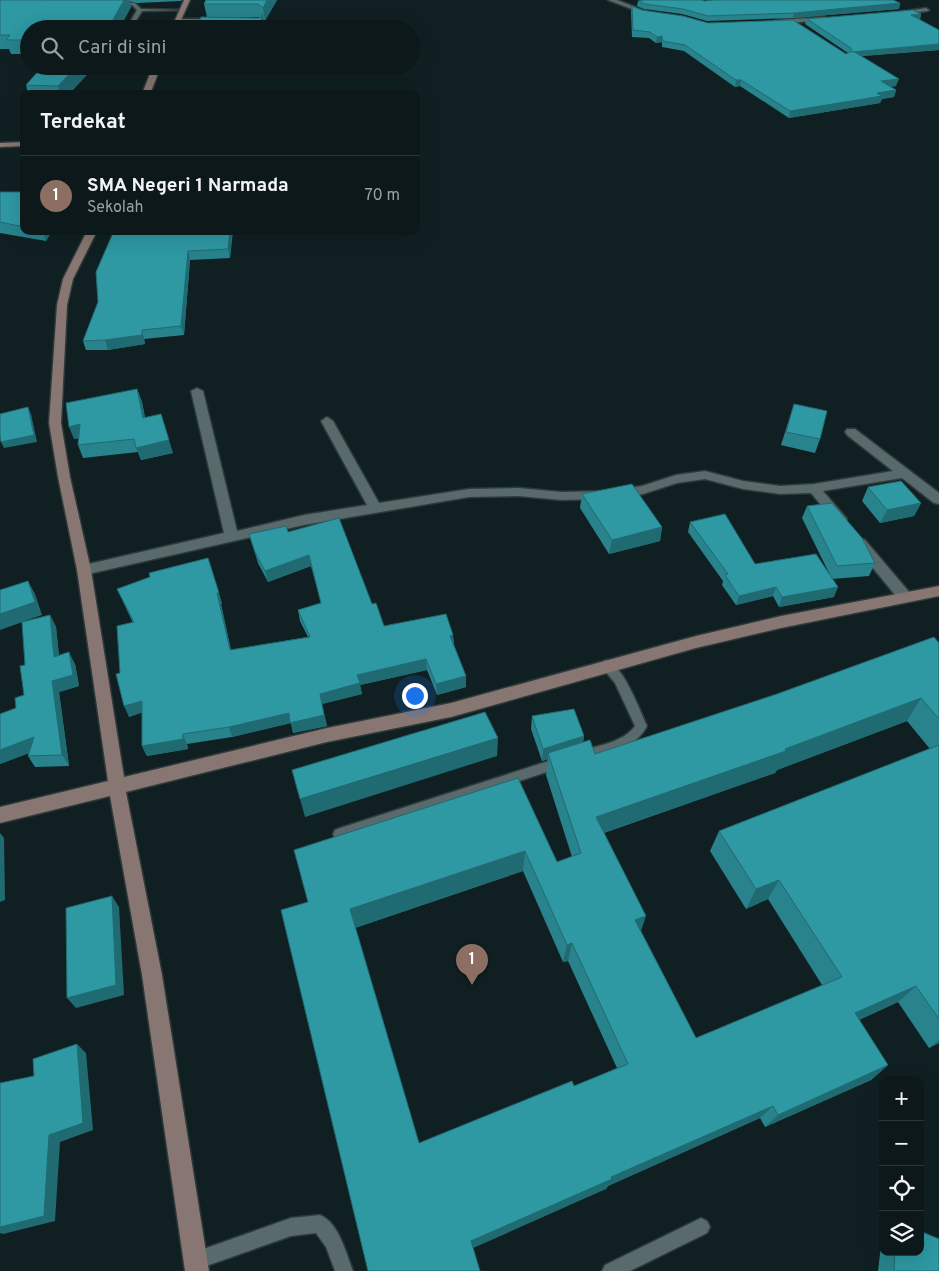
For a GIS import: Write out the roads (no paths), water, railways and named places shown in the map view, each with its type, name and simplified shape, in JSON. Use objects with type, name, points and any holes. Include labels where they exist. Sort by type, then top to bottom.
[{"type":"street","points":[[178,20],[187,0]]},
{"type":"street","points":[[611,0],[643,13],[658,15]]},
{"type":"street","points":[[888,14],[926,10]]},
{"type":"street","points":[[767,22],[831,19]]},
{"type":"street","points":[[792,22],[799,27]]},
{"type":"street","points":[[148,90],[153,75]]},
{"type":"street","points":[[0,145],[20,144]]},
{"type":"street","points":[[90,235],[68,279],[60,321],[55,423],[64,477],[84,570],[118,793],[152,975],[196,1266]]},
{"type":"street","points":[[197,391],[231,536]]},
{"type":"street","points":[[327,421],[375,508]]},
{"type":"street","points":[[851,432],[939,500]]},
{"type":"street","points":[[84,570],[231,536],[375,508],[469,493],[519,492],[561,496],[608,495],[644,490],[676,479],[705,474],[743,485],[780,490],[814,488],[904,474]]},
{"type":"street","points":[[814,488],[905,597]]},
{"type":"street","points":[[0,815],[118,793],[327,735],[451,710],[606,665],[780,622],[939,592]]},
{"type":"lane","points":[[105,2],[128,3],[140,10],[183,10]]},
{"type":"lane","points":[[134,20],[140,10]]},
{"type":"lane","points":[[340,834],[630,740],[638,734],[641,726],[618,680],[606,665]]},
{"type":"lane","points":[[196,1266],[291,1227],[320,1224],[333,1242],[344,1271]]},
{"type":"lane","points":[[611,1271],[702,1227]]},
{"type":"place","name":"SMA Negeri 1 Narmada","points":[[472,985]]}]
